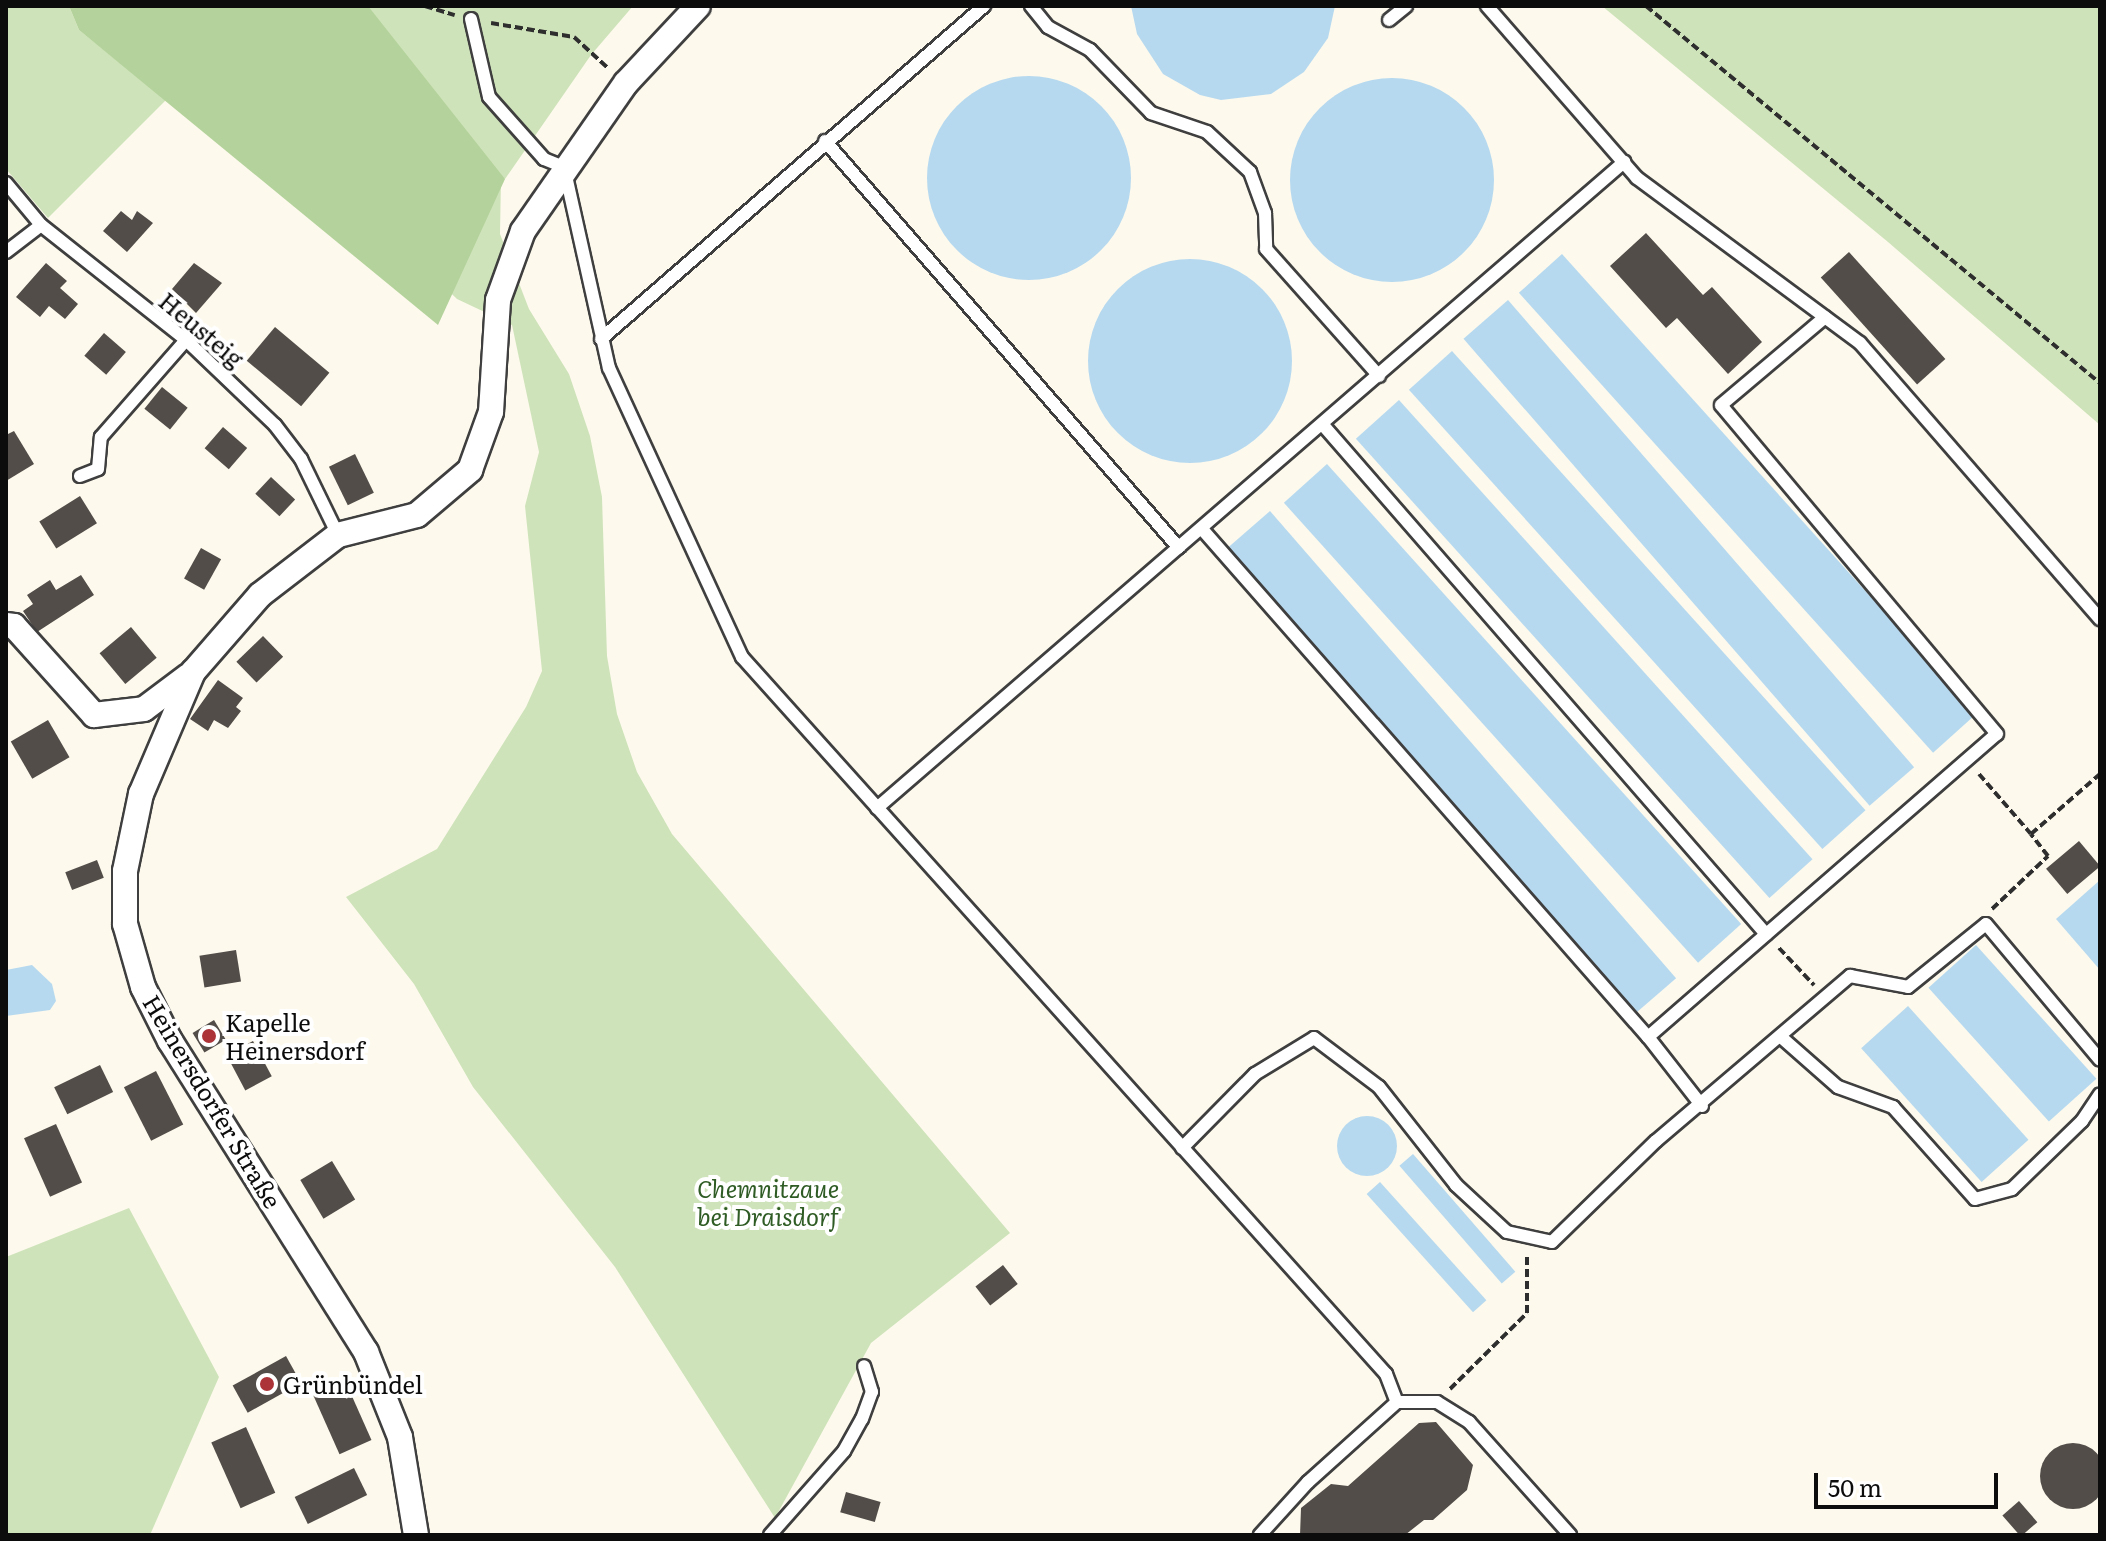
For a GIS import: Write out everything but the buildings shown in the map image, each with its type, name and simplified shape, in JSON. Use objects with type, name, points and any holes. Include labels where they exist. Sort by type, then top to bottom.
[{"type":"street","name":"Heinersdorfer Straße","points":[[416,1535],[400,1437],[366,1352],[170,1041],[143,987],[125,924],[125,871],[141,794],[186,680],[260,595],[338,535],[417,515],[470,470],[491,412],[498,300],[523,231],[564,167],[626,83],[698,6]]},
{"type":"street","points":[[6,625],[14,626],[94,715],[144,709],[186,680]]},
{"type":"lane","points":[[601,339],[825,141],[984,6]]},
{"type":"lane","points":[[1031,6],[1048,27],[1090,50],[1151,113],[1207,132],[1250,172],[1265,213],[1266,249],[1379,376]]},
{"type":"lane","points":[[1389,20],[1406,6]]},
{"type":"lane","points":[[1487,6],[1637,178],[1860,343],[2100,619]]},
{"type":"lane","points":[[471,19],[489,97],[544,159],[564,167],[609,368],[742,657],[1386,1374],[1397,1402]]},
{"type":"lane","points":[[825,141],[1179,548]]},
{"type":"lane","points":[[877,808],[1624,162]]},
{"type":"lane","name":"Heusteig","points":[[6,183],[41,225],[186,340],[283,436],[301,459],[338,535]]},
{"type":"lane","points":[[6,252],[41,225]]},
{"type":"lane","points":[[1648,1037],[1997,734],[1721,405],[1825,317]]},
{"type":"lane","points":[[80,476],[98,469],[101,437],[186,340]]},
{"type":"lane","points":[[1323,425],[1766,934]]},
{"type":"lane","points":[[1202,529],[1648,1037],[1702,1106]]},
{"type":"lane","points":[[1182,1148],[1255,1074],[1314,1038],[1379,1087],[1456,1185],[1507,1232],[1552,1242],[1656,1141],[1702,1106],[1850,976],[1908,987],[1986,924],[2100,1060]]},
{"type":"lane","points":[[1781,1037],[1838,1087],[1893,1107],[1975,1199],[2012,1189],[2082,1121],[2100,1094]]},
{"type":"lane","points":[[770,1535],[844,1451],[862,1419],[872,1392],[864,1366]]},
{"type":"lane","points":[[1260,1535],[1308,1482],[1397,1402],[1437,1402],[1469,1422],[1570,1535]]},
{"type":"path","points":[[425,6],[471,19],[574,37],[626,83]]},
{"type":"path","points":[[1646,6],[2100,383]]},
{"type":"path","points":[[1967,760],[2048,856],[1994,906],[1986,924]]},
{"type":"path","points":[[2031,834],[2100,774]]},
{"type":"path","points":[[1766,934],[1826,997]]},
{"type":"path","points":[[1437,1402],[1527,1313],[1528,1236]]},
{"type":"green space","points":[[6,6],[69,6],[79,30],[166,100],[48,218],[6,169]]},
{"type":"green space","points":[[69,6],[368,6],[505,179],[438,325],[79,30]]},
{"type":"green space","name":"Chemnitzaue bei Draisdorf","points":[[190,6],[633,6],[591,55],[505,179],[501,176],[500,234],[529,309],[569,374],[590,436],[602,497],[607,656],[617,714],[637,772],[672,834],[1010,1233],[871,1343],[775,1518],[615,1267],[473,1087],[414,984],[346,897],[437,849],[526,707],[542,671],[525,506],[539,452],[512,325],[457,299],[417,260]]},
{"type":"green space","points":[[1602,6],[2100,6],[2100,425],[1888,242]]},
{"type":"green space","points":[[129,1208],[219,1377],[150,1535],[6,1535],[6,1257]]},
{"type":"water","points":[[1131,6],[1335,6],[1328,38],[1304,72],[1271,94],[1221,100],[1200,95],[1163,74],[1137,34]]},
{"type":"water","points":[[1029,76],[1068,84],[1086,93],[1101,106],[1114,121],[1123,139],[1131,178],[1123,217],[1114,235],[1101,250],[1086,263],[1068,272],[1029,280],[990,272],[972,263],[957,250],[944,235],[935,217],[927,178],[935,139],[944,121],[957,106],[972,93],[990,84]]},
{"type":"water","points":[[1392,78],[1431,86],[1449,95],[1464,108],[1477,123],[1486,141],[1494,180],[1486,219],[1477,237],[1464,252],[1449,265],[1431,274],[1392,282],[1353,274],[1335,265],[1320,252],[1307,237],[1298,219],[1290,180],[1298,141],[1307,123],[1320,108],[1335,95],[1353,86]]},
{"type":"water","points":[[1562,254],[1976,714],[1933,753],[1519,293]]},
{"type":"water","points":[[1190,259],[1229,267],[1247,276],[1262,289],[1275,304],[1284,322],[1292,361],[1284,400],[1275,418],[1262,433],[1247,446],[1229,455],[1190,463],[1151,455],[1133,446],[1118,433],[1105,418],[1096,400],[1088,361],[1096,322],[1105,304],[1118,289],[1133,276],[1151,267]]},
{"type":"water","points":[[1508,300],[1914,767],[1870,806],[1463,339]]},
{"type":"water","points":[[1452,351],[1866,810],[1822,849],[1409,390]]},
{"type":"water","points":[[1399,400],[1813,859],[1769,898],[1356,439]]},
{"type":"water","points":[[1327,464],[1741,924],[1698,963],[1284,503]]},
{"type":"water","points":[[1270,511],[1676,978],[1632,1017],[1225,550]]},
{"type":"water","points":[[2100,880],[2100,970],[2056,919]]},
{"type":"water","points":[[1976,945],[2096,1079],[2049,1122],[1928,988]]},
{"type":"water","points":[[32,965],[52,984],[56,1001],[50,1010],[6,1016],[6,970]]},
{"type":"water","points":[[1908,1006],[2028,1140],[1982,1182],[1861,1048]]},
{"type":"water","points":[[1367,1116],[1388,1125],[1397,1146],[1388,1167],[1367,1176],[1346,1167],[1337,1146],[1346,1125]]},
{"type":"water","points":[[1413,1154],[1515,1272],[1502,1284],[1399,1166]]},
{"type":"water","points":[[1380,1182],[1486,1300],[1473,1312],[1367,1194]]},
{"type":"place","name":"Kapelle Heinersdorf","points":[[209,1036]]},
{"type":"place","name":"Grünbündel","points":[[267,1384]]}]
